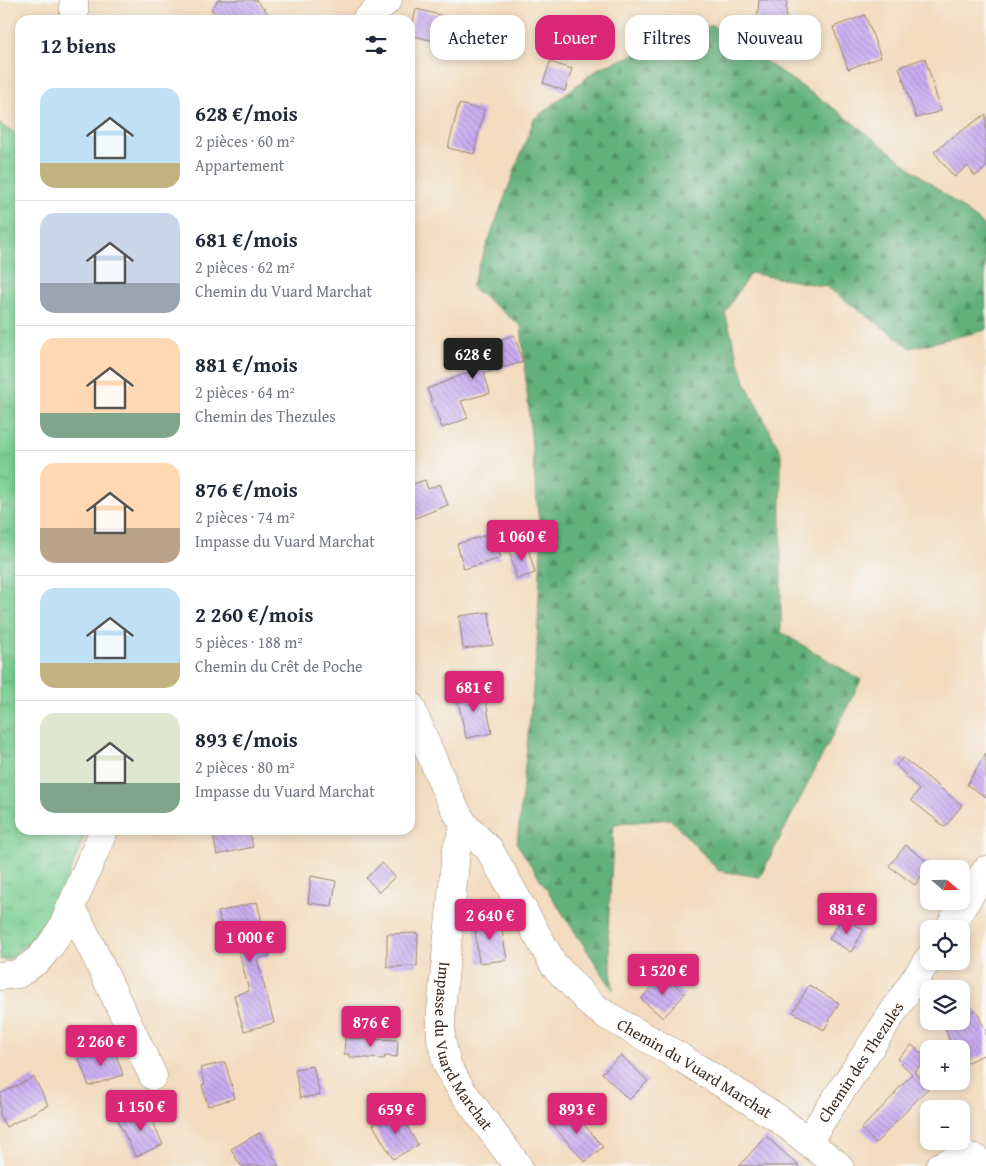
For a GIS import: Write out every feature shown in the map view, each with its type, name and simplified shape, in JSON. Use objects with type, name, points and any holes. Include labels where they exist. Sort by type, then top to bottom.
[{"type":"street","points":[[372,15],[388,0]]},
{"type":"street","name":"Chemin du Vuard Marchat","points":[[415,717],[456,811],[465,826],[489,849],[554,965],[593,1006],[680,1056],[779,1119],[839,1166]]},
{"type":"street","name":"Impasse du Vuard Marchat","points":[[465,826],[456,851],[441,1040],[447,1065],[462,1091],[518,1166]]},
{"type":"street","points":[[0,976],[18,974],[38,960],[50,946],[62,928],[102,835]]},
{"type":"street","points":[[954,920],[986,870]]},
{"type":"street","points":[[70,909],[79,920],[153,1076]]},
{"type":"street","name":"Chemin des Thezules","points":[[808,1141],[921,970]]},
{"type":"street","points":[[940,1166],[965,1157],[971,1157],[977,1159],[985,1166]]},
{"type":"green space","points":[[712,25],[719,30],[719,60],[763,60],[835,109],[984,225],[986,330],[911,348],[827,287],[750,273],[725,313],[745,382],[781,453],[781,632],[861,680],[760,877],[719,871],[670,819],[614,824],[608,931],[613,990],[517,844],[537,647],[541,546],[521,326],[471,287],[534,119],[599,68],[625,58],[625,60],[709,60],[709,26]]},
{"type":"green space","points":[[0,123],[15,133],[15,835],[85,835],[48,926],[9,959],[0,960]]},
{"type":"building","points":[[218,0],[256,0],[270,15],[216,15],[211,10]]},
{"type":"building","points":[[759,0],[787,0],[786,15],[758,15]]},
{"type":"building","points":[[416,9],[440,15],[430,15],[430,40],[415,36]]},
{"type":"building","points":[[865,15],[881,57],[848,69],[833,27]]},
{"type":"building","points":[[925,58],[941,111],[916,118],[899,67]]},
{"type":"building","points":[[550,62],[572,69],[565,91],[543,83]]},
{"type":"building","points":[[459,104],[484,110],[474,154],[448,148]]},
{"type":"building","points":[[986,114],[986,168],[975,176],[968,166],[954,177],[934,152]]},
{"type":"building","points":[[514,335],[523,362],[484,373],[490,393],[461,401],[468,418],[442,428],[427,389],[479,368],[469,349]]},
{"type":"building","points":[[425,480],[428,489],[440,484],[448,505],[415,518],[415,483]]},
{"type":"building","points":[[493,533],[501,558],[464,569],[457,544]]},
{"type":"building","points":[[527,545],[535,573],[517,579],[509,550]]},
{"type":"building","points":[[489,612],[493,645],[463,649],[459,616]]},
{"type":"building","points":[[483,687],[492,733],[466,738],[456,693]]},
{"type":"building","points":[[986,753],[986,797],[967,785]]},
{"type":"building","points":[[903,758],[962,805],[945,827],[911,800],[919,790],[896,765]]},
{"type":"building","points":[[213,835],[250,835],[253,847],[217,855]]},
{"type":"building","points":[[906,845],[925,860],[920,860],[920,878],[915,885],[889,866]]},
{"type":"building","points":[[382,863],[395,877],[379,892],[366,878]]},
{"type":"building","points":[[311,876],[336,881],[332,906],[308,903]]},
{"type":"building","points":[[257,902],[270,956],[257,959],[274,1023],[244,1031],[234,995],[249,991],[234,932],[224,935],[218,912]]},
{"type":"building","points":[[843,917],[864,930],[851,952],[829,939]]},
{"type":"building","points":[[497,918],[502,930],[507,960],[479,963],[474,922]]},
{"type":"building","points":[[418,933],[417,966],[387,967],[387,934]]},
{"type":"building","points":[[663,974],[685,994],[663,1018],[641,999]]},
{"type":"building","points":[[809,985],[839,1003],[824,1030],[793,1012]]},
{"type":"building","points":[[976,1010],[986,1031],[986,1054],[970,1061],[970,1040],[949,1040],[946,1030],[970,1030],[970,1012]]},
{"type":"building","points":[[345,1038],[398,1040],[397,1057],[385,1056],[384,1059],[349,1057],[349,1054],[344,1054]]},
{"type":"building","points":[[912,1045],[920,1052],[920,1066],[914,1072],[920,1078],[920,1090],[926,1090],[876,1143],[861,1129],[912,1074],[897,1059]]},
{"type":"building","points":[[114,1048],[123,1075],[89,1086],[79,1059]]},
{"type":"building","points":[[621,1055],[648,1081],[629,1100],[602,1073]]},
{"type":"building","points":[[225,1062],[235,1098],[208,1106],[202,1085],[205,1084],[200,1068]]},
{"type":"building","points":[[313,1066],[320,1095],[300,1098],[295,1069]]},
{"type":"building","points":[[34,1077],[48,1105],[6,1127],[0,1115],[0,1094]]},
{"type":"building","points":[[569,1107],[603,1147],[585,1162],[551,1123]]},
{"type":"building","points":[[145,1108],[163,1144],[136,1157],[118,1121]]},
{"type":"building","points":[[398,1111],[418,1145],[393,1159],[373,1125]]},
{"type":"building","points":[[259,1133],[279,1166],[241,1166],[231,1149]]},
{"type":"building","points":[[766,1136],[799,1166],[739,1166]]}]
